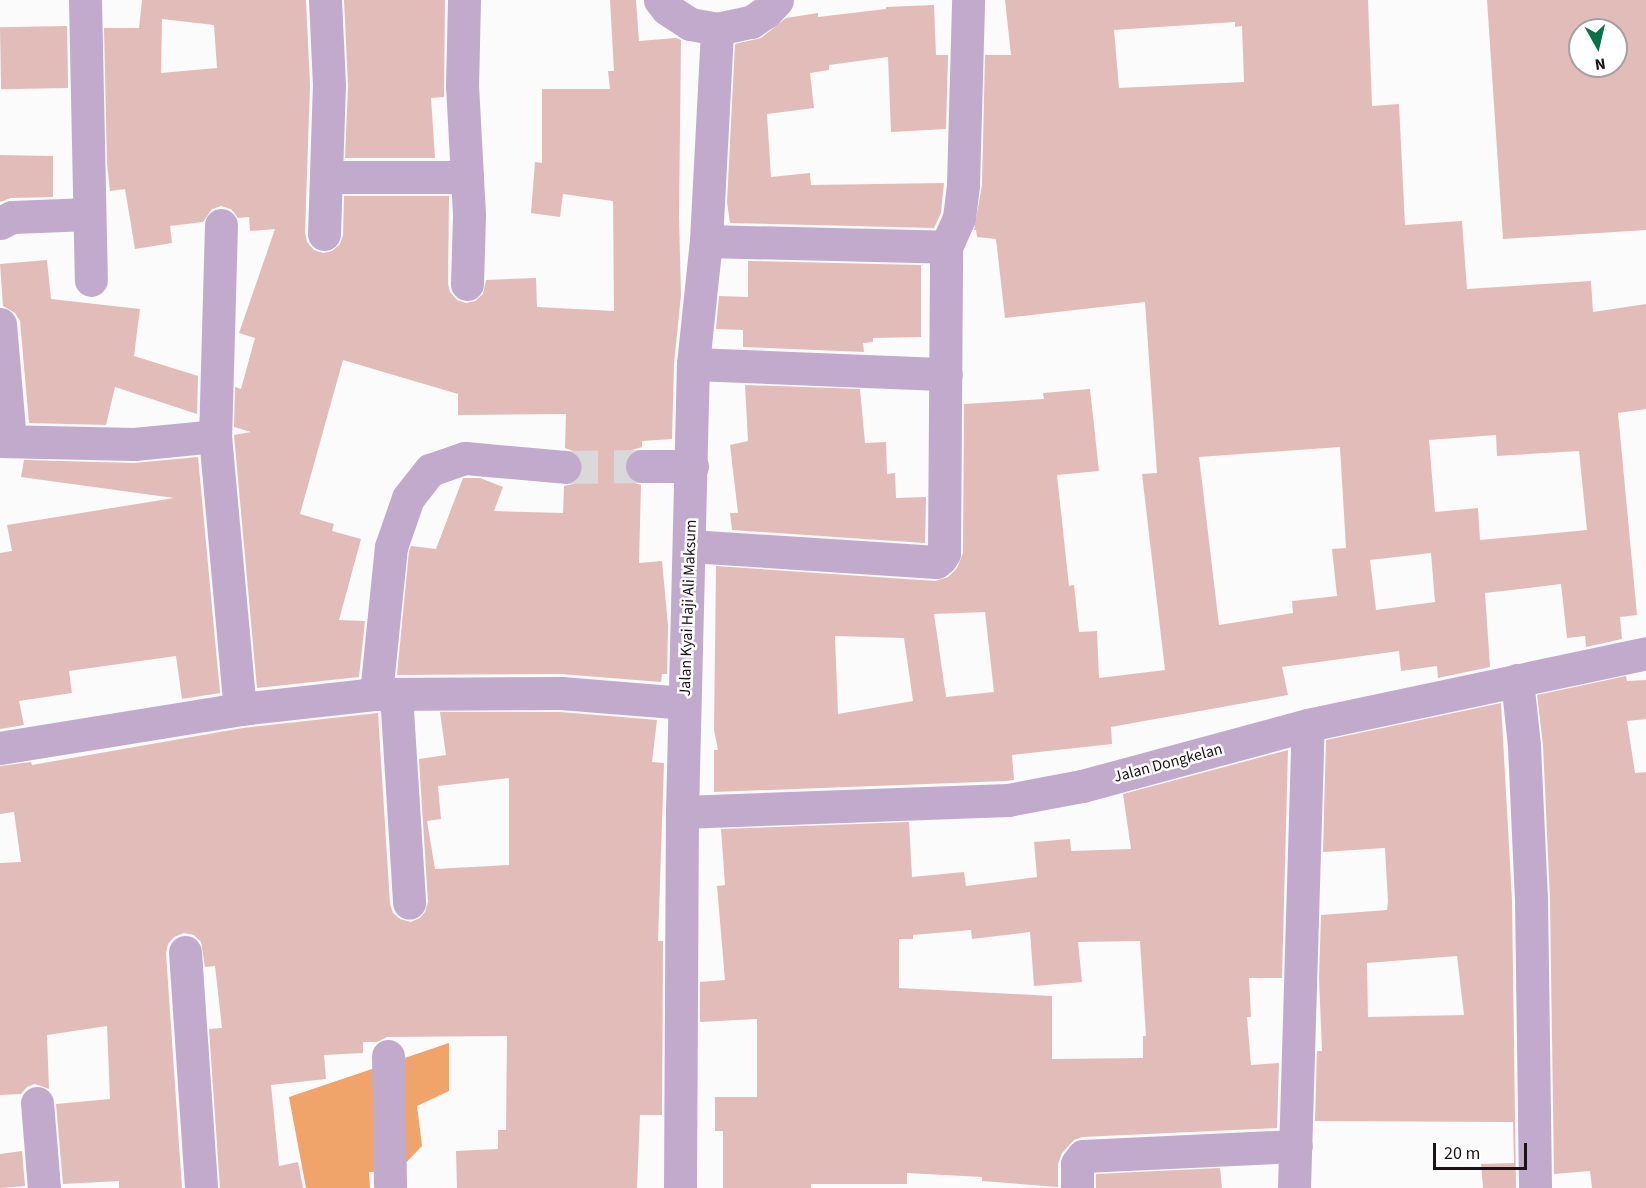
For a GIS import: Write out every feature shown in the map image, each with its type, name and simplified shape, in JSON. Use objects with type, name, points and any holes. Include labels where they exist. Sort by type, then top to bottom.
[{"type":"street","points":[[85,0],[91,280]]},
{"type":"street","points":[[324,234],[329,84],[325,0]]},
{"type":"street","points":[[464,0],[462,85],[469,216],[468,284]]},
{"type":"street","points":[[660,0],[667,9],[690,24],[717,29],[751,22],[766,12],[777,0]]},
{"type":"street","points":[[690,546],[936,562],[944,553],[946,247],[959,218],[963,183],[968,0]]},
{"type":"street","name":"Jalan Kyai Haji Ali Maksum","points":[[680,1188],[682,812],[693,364],[706,241],[717,29]]},
{"type":"street","points":[[326,177],[467,177]]},
{"type":"street","points":[[0,223],[12,217],[89,214]]},
{"type":"street","points":[[221,225],[215,436],[240,709]]},
{"type":"street","points":[[706,241],[946,247]]},
{"type":"street","points":[[0,324],[5,441],[134,444],[215,436]]},
{"type":"street","points":[[693,364],[946,374]]},
{"type":"street","points":[[409,903],[386,694],[391,547],[408,498],[430,470],[449,461],[465,458],[565,466]]},
{"type":"street","points":[[642,466],[692,466]]},
{"type":"street","name":"Jalan Dongkelan","points":[[682,812],[1008,800],[1082,786],[1308,725],[1646,653]]},
{"type":"street","points":[[1517,680],[1524,746],[1531,899],[1534,1188]]},
{"type":"street","points":[[0,748],[240,709],[386,694],[561,693],[684,703]]},
{"type":"street","points":[[1294,1188],[1308,725]]},
{"type":"street","points":[[185,952],[201,1188]]},
{"type":"street","points":[[388,1056],[390,1188]]},
{"type":"street","points":[[37,1103],[44,1188]]},
{"type":"street","points":[[1077,1188],[1077,1164],[1083,1156],[1296,1146]]},
{"type":"shaded area","points":[[449,1043],[449,1091],[417,1106],[422,1146],[397,1172],[369,1172],[370,1188],[306,1188],[289,1097]]},
{"type":"building","points":[[142,0],[306,0],[310,85],[305,233],[307,242],[314,250],[323,253],[332,251],[340,244],[343,235],[344,196],[449,196],[448,284],[450,292],[457,300],[466,303],[475,301],[483,294],[486,280],[536,278],[537,307],[614,311],[613,201],[563,194],[560,217],[531,213],[535,162],[542,163],[542,89],[610,89],[608,71],[614,71],[610,0],[636,0],[639,41],[676,38],[681,40],[679,216],[681,295],[674,364],[672,439],[642,441],[642,447],[632,450],[623,465],[626,476],[632,482],[641,485],[639,563],[662,561],[668,625],[667,674],[662,674],[661,682],[561,674],[397,675],[409,551],[411,546],[436,549],[463,478],[480,478],[503,487],[494,511],[563,513],[564,486],[573,484],[580,478],[584,468],[576,452],[565,448],[566,414],[458,415],[458,394],[343,360],[300,514],[334,524],[332,531],[361,539],[339,620],[365,621],[359,677],[257,688],[234,435],[251,432],[234,427],[235,387],[241,389],[255,338],[239,333],[275,229],[250,231],[249,217],[238,218],[231,209],[221,206],[212,209],[203,222],[170,226],[172,243],[135,249],[125,189],[110,191],[107,164],[104,28],[139,28]],"holes":[[[162,19],[214,25],[217,68],[161,73]]]},
{"type":"building","points":[[344,0],[445,0],[444,97],[431,98],[435,158],[345,158],[348,86]]},
{"type":"building","points":[[1005,0],[1368,0],[1372,106],[1399,104],[1405,225],[1462,221],[1467,289],[1591,281],[1593,312],[1646,304],[1646,409],[1618,413],[1637,615],[1620,617],[1622,639],[1586,647],[1585,636],[1567,638],[1561,584],[1485,593],[1490,667],[1438,678],[1437,666],[1401,671],[1399,651],[1282,667],[1288,695],[1111,727],[1112,744],[1012,755],[1014,780],[714,792],[714,750],[718,750],[714,730],[716,566],[935,581],[948,577],[957,568],[963,553],[964,404],[1044,399],[1043,393],[1090,389],[1099,471],[1057,475],[1069,586],[1074,585],[1079,632],[1097,631],[1099,678],[1165,670],[1142,474],[1157,473],[1145,302],[1005,318],[996,239],[977,237],[976,230],[974,230],[982,185],[985,55],[1011,55]],"holes":[[[1235,22],[1235,27],[1242,26],[1244,82],[1119,88],[1114,30]],[[1496,435],[1497,456],[1579,451],[1587,530],[1480,540],[1478,508],[1435,512],[1429,440]],[[1340,447],[1346,548],[1332,549],[1337,596],[1292,601],[1293,613],[1219,625],[1199,457]],[[1431,553],[1435,602],[1376,610],[1370,560]],[[985,612],[994,692],[946,697],[934,614]],[[835,636],[904,638],[913,701],[838,714]]]},
{"type":"building","points":[[1487,0],[1646,0],[1646,230],[1503,239]]},
{"type":"building","points":[[934,5],[936,55],[948,55],[946,129],[891,132],[888,57],[829,65],[829,70],[810,73],[814,108],[767,114],[771,177],[810,173],[811,185],[944,183],[941,213],[934,228],[730,223],[727,202],[735,44],[761,38],[786,18],[818,13],[818,17],[886,9],[886,7]]},
{"type":"building","points":[[67,26],[68,88],[1,89],[0,27]]},
{"type":"building","points":[[0,155],[53,156],[53,197],[11,198],[0,202]]},
{"type":"building","points":[[47,260],[51,299],[140,309],[134,356],[198,376],[197,414],[115,387],[106,425],[29,423],[20,321],[15,313],[3,306],[0,264]]},
{"type":"building","points":[[748,261],[921,265],[921,337],[873,338],[873,342],[863,343],[864,352],[743,347],[743,330],[716,329],[719,296],[748,297]]},
{"type":"building","points":[[745,385],[860,389],[865,443],[886,442],[887,474],[895,473],[896,498],[926,497],[925,543],[732,530],[730,513],[738,513],[730,445],[748,441]]},
{"type":"building","points":[[198,457],[220,693],[182,699],[176,656],[69,671],[72,693],[19,701],[24,725],[0,729],[0,553],[12,551],[7,525],[174,498],[21,477],[24,460],[134,463]]},
{"type":"building","points":[[1626,676],[1627,681],[1646,680],[1646,719],[1627,721],[1635,773],[1646,772],[1646,1188],[1592,1188],[1590,1171],[1554,1174],[1550,899],[1543,745],[1537,695]]},
{"type":"building","points":[[1501,703],[1512,900],[1516,1188],[1483,1188],[1481,1164],[1514,1163],[1513,1122],[1315,1121],[1317,1051],[1322,1051],[1319,978],[1321,915],[1387,910],[1388,902],[1385,848],[1323,852],[1326,740]],"holes":[[[1457,956],[1464,1015],[1368,1017],[1367,963]]]},
{"type":"building","points":[[440,712],[560,712],[657,720],[652,762],[664,763],[658,941],[663,941],[662,1115],[640,1115],[637,1188],[457,1188],[456,1151],[498,1149],[498,1130],[506,1130],[507,1036],[387,1037],[377,1042],[363,1042],[363,1053],[324,1055],[326,1079],[271,1085],[279,1166],[298,1162],[303,1188],[220,1188],[209,1029],[222,1028],[215,966],[205,967],[201,942],[194,935],[184,933],[174,937],[168,944],[166,953],[182,1188],[119,1188],[119,1181],[63,1184],[56,1104],[110,1099],[107,1026],[47,1035],[49,1089],[35,1084],[27,1087],[21,1094],[0,1095],[0,863],[21,862],[14,812],[0,814],[0,766],[31,762],[32,765],[243,728],[378,713],[390,904],[393,913],[400,919],[411,922],[420,918],[428,902],[419,759],[446,755]],"holes":[[[509,778],[509,865],[435,869],[427,821],[441,819],[438,786]]]},
{"type":"building","points":[[1288,750],[1282,978],[1249,978],[1251,1017],[1247,1017],[1251,1065],[1279,1063],[1277,1128],[1082,1137],[1074,1140],[1062,1153],[1058,1164],[1058,1187],[982,1181],[982,1177],[907,1173],[907,1184],[811,1184],[811,1188],[723,1188],[723,1131],[715,1131],[715,1097],[757,1097],[757,1019],[700,1022],[700,982],[725,980],[717,886],[725,885],[721,829],[909,822],[912,877],[964,872],[966,886],[1037,877],[1034,842],[1070,839],[1071,851],[1131,849],[1123,794]],"holes":[[[971,930],[972,939],[1030,932],[1034,986],[1082,982],[1078,942],[1140,941],[1146,1036],[1143,1036],[1143,1058],[1052,1059],[1052,996],[899,988],[899,939],[913,939],[913,935]]]},
{"type":"building","points":[[22,1151],[25,1186],[0,1188],[0,1154]]},
{"type":"building","points":[[1220,1168],[1222,1188],[1096,1188],[1096,1174]]},
{"type":"tunnel","points":[[565,467],[642,466]]}]
